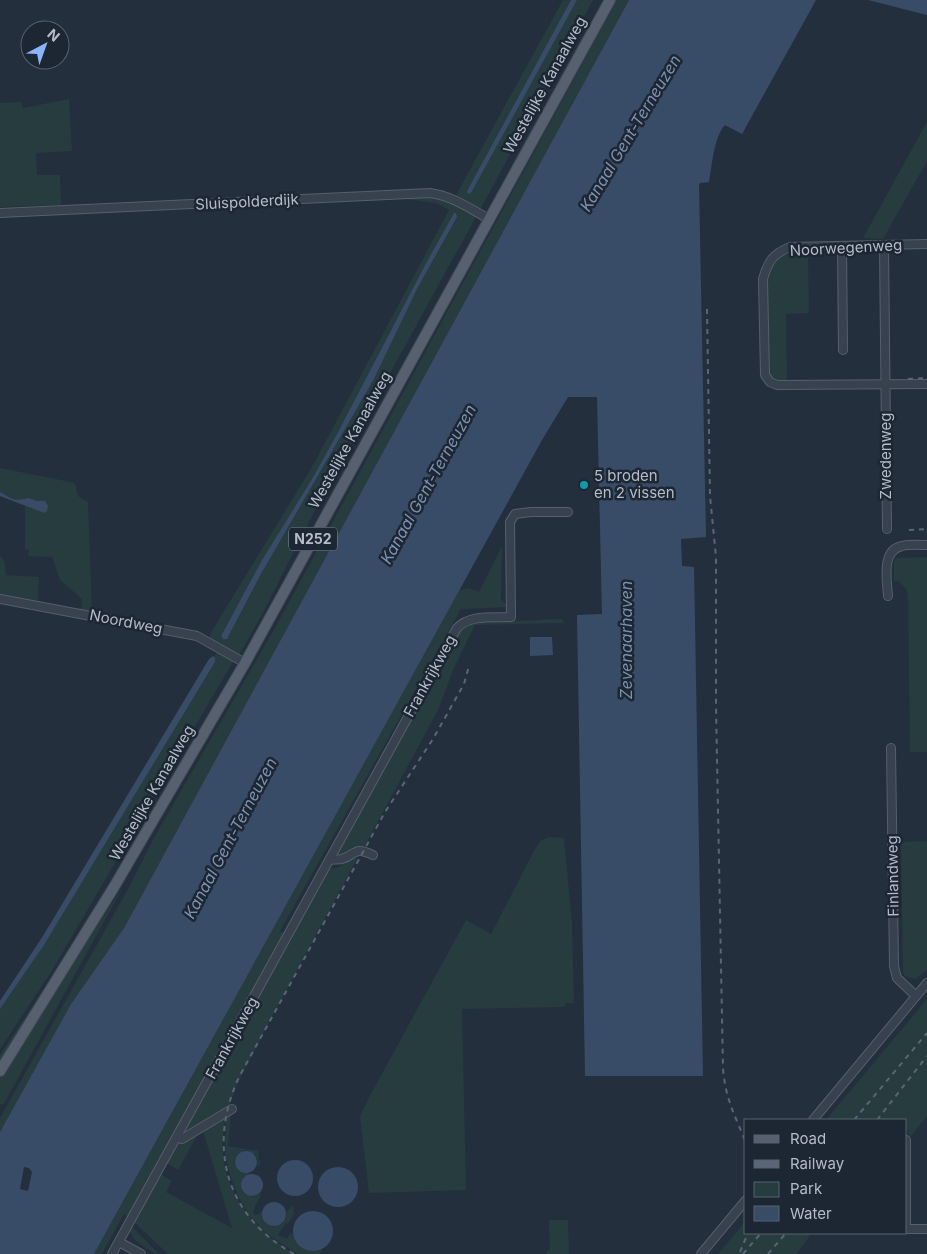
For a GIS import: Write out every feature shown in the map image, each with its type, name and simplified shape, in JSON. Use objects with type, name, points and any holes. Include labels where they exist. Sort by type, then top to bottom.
[{"type":"main road","name":"Westelijke Kanaalweg","points":[[0,1070],[114,887],[245,663],[610,0]]},
{"type":"street","name":"Sluispolderdijk","points":[[0,213],[430,193],[457,201],[488,219]]},
{"type":"street","name":"Noorwegenweg","points":[[886,384],[777,385],[770,382],[765,375],[763,279],[766,266],[779,252],[790,248],[927,244]]},
{"type":"street","points":[[842,246],[843,350]]},
{"type":"street","name":"Zwedenweg","points":[[884,246],[887,528]]},
{"type":"street","points":[[886,384],[927,384]]},
{"type":"street","name":"Frankrijkweg","points":[[112,1254],[457,628],[463,622],[473,618],[511,617],[510,522],[515,514],[568,512]]},
{"type":"street","points":[[888,596],[887,570],[888,559],[892,550],[901,546],[927,545]]},
{"type":"street","name":"Noordweg","points":[[0,598],[197,636],[245,663]]},
{"type":"street","name":"Finlandweg","points":[[891,748],[894,966],[897,978],[916,996]]},
{"type":"street","points":[[330,860],[342,859],[357,851],[373,855]]},
{"type":"street","points":[[813,1119],[927,983]]},
{"type":"street","points":[[177,1137],[182,1139],[232,1109]]},
{"type":"street","points":[[701,1254],[744,1202]]},
{"type":"street","points":[[907,1229],[927,1229]]},
{"type":"street","points":[[119,1242],[142,1254]]},
{"type":"green space","points":[[563,0],[571,0],[467,191],[470,194],[577,0],[593,0],[480,210],[457,198],[456,195]]},
{"type":"green space","points":[[617,0],[629,0],[124,928],[71,1004],[0,1132],[0,1118],[128,889],[155,836],[276,626]]},
{"type":"green space","points":[[69,99],[72,151],[36,153],[37,175],[60,175],[61,205],[0,207],[0,103],[21,102],[23,108]]},
{"type":"green space","points":[[927,122],[927,160],[923,168],[883,239],[863,238]]},
{"type":"green space","points":[[435,195],[477,215],[316,508],[264,611],[238,657],[210,639],[210,634],[312,467],[449,210],[436,203],[390,197]],"holes":[[[454,213],[457,217],[417,289],[374,379],[261,574],[227,639],[223,639],[221,636],[262,560],[312,479],[337,434]]]},
{"type":"green space","points":[[795,251],[808,251],[809,313],[786,314],[787,384],[778,384],[768,377],[766,291],[768,278],[775,262]]},
{"type":"green space","points":[[0,468],[71,482],[75,484],[78,496],[88,502],[92,612],[81,610],[82,599],[60,580],[52,557],[28,556],[29,550],[25,549],[25,506],[44,513],[32,500],[10,498],[0,492]]},
{"type":"green space","points":[[502,546],[501,600],[507,607],[461,609],[280,931],[285,934],[128,1217],[124,1214],[102,1254],[94,1254],[459,590],[468,588],[479,592]]},
{"type":"green space","points":[[0,555],[5,563],[6,575],[39,577],[38,601],[0,594]]},
{"type":"green space","points":[[927,557],[927,752],[910,752],[908,598],[907,590],[899,581],[894,581],[894,561],[896,558]]},
{"type":"green space","points":[[562,619],[564,623],[475,625],[453,670],[438,710],[363,849],[342,855],[336,854],[460,629],[469,623]]},
{"type":"green space","points":[[218,650],[234,660],[51,972],[0,1049],[0,1009],[44,945],[215,662],[214,657]]},
{"type":"green space","points":[[549,837],[564,838],[572,923],[574,1003],[565,1003],[565,1007],[462,1009],[466,1190],[369,1193],[360,1116],[372,1092],[466,920],[491,934],[535,849],[540,841]]},
{"type":"green space","points":[[927,841],[927,970],[915,979],[905,976],[903,973],[901,842]]},
{"type":"green space","points":[[352,858],[357,859],[275,1011],[236,1087],[229,1107],[189,1132],[186,1126],[327,869],[338,867]]},
{"type":"green space","points":[[124,885],[4,1104],[0,1105],[0,1078],[5,1069]]},
{"type":"green space","points":[[56,971],[0,1064],[0,1055]]},
{"type":"green space","points":[[927,999],[927,1116],[910,1137],[907,1130],[907,1119],[827,1119]]},
{"type":"green space","points":[[231,1115],[228,1146],[258,1151],[260,1165],[257,1166],[258,1160],[256,1155],[246,1150],[238,1154],[234,1163],[239,1171],[249,1174],[241,1182],[243,1193],[253,1197],[261,1193],[254,1208],[254,1214],[258,1215],[262,1210],[265,1223],[269,1226],[279,1226],[286,1218],[287,1211],[291,1208],[290,1204],[293,1207],[294,1214],[278,1235],[287,1239],[291,1232],[302,1248],[310,1251],[322,1250],[320,1254],[297,1254],[266,1233],[249,1215],[239,1198],[225,1156],[226,1119],[223,1140],[224,1160],[229,1179],[237,1197],[248,1214],[261,1229],[277,1242],[294,1254],[168,1254],[133,1221],[159,1173],[172,1181],[166,1192],[232,1228],[203,1131]]},
{"type":"green space","points":[[198,1134],[178,1170],[165,1162],[173,1147]]},
{"type":"green space","points":[[549,1220],[568,1220],[569,1254],[547,1254],[547,1251],[550,1249]]},
{"type":"green space","points":[[744,1223],[744,1234],[811,1234],[796,1254],[718,1254]]},
{"type":"green space","points":[[131,1226],[159,1254],[143,1246],[135,1239],[132,1235]]},
{"type":"water","points":[[571,0],[577,0],[471,193],[468,194],[467,191]]},
{"type":"water","points":[[629,0],[816,0],[742,134],[725,125],[721,130],[714,152],[709,182],[700,183],[699,185],[706,537],[681,539],[682,566],[694,567],[703,1076],[585,1076],[577,615],[602,614],[597,397],[568,397],[542,440],[94,1254],[0,1254],[0,1132],[71,1004],[124,928]],"holes":[[[24,1167],[29,1168],[32,1172],[28,1191],[20,1189]]]},
{"type":"water","points":[[868,0],[927,0],[927,15]]},
{"type":"water","points":[[454,213],[456,213],[457,217],[417,289],[374,379],[261,574],[227,639],[223,639],[221,636],[262,560],[312,479],[337,434]]},
{"type":"water","points":[[0,492],[13,499],[28,498],[45,501],[48,506],[47,511],[44,513],[0,496]]},
{"type":"water","points":[[530,637],[552,637],[553,655],[530,656]]},
{"type":"water","points":[[213,656],[215,662],[44,945],[0,1009],[0,1001],[43,936],[209,659]]},
{"type":"water","points":[[246,1151],[254,1154],[257,1162],[254,1170],[246,1173],[238,1170],[235,1162],[238,1154]]},
{"type":"water","points":[[295,1160],[308,1165],[313,1178],[308,1191],[295,1196],[282,1191],[277,1178],[282,1165]]},
{"type":"water","points":[[338,1167],[349,1170],[355,1176],[358,1187],[355,1198],[349,1204],[338,1207],[327,1204],[321,1198],[318,1187],[321,1176],[327,1170]]},
{"type":"water","points":[[252,1174],[260,1177],[263,1185],[260,1193],[252,1196],[244,1193],[241,1185],[244,1177]]},
{"type":"water","points":[[274,1202],[282,1206],[286,1214],[282,1222],[274,1226],[266,1222],[262,1214],[266,1206]]},
{"type":"water","points":[[313,1211],[327,1217],[333,1231],[327,1245],[313,1251],[299,1245],[293,1231],[299,1217]]},
{"type":"railway","points":[[707,309],[710,496],[716,557],[716,706],[723,1069],[729,1099],[744,1138]]},
{"type":"railway","points":[[908,379],[927,378]]},
{"type":"railway","points":[[909,530],[927,529]]},
{"type":"railway","points":[[294,1254],[271,1238],[252,1220],[238,1199],[229,1177],[224,1153],[224,1128],[229,1103],[239,1077],[385,812],[433,739],[464,684],[469,666]]},
{"type":"railway","points":[[855,1119],[927,1033]]},
{"type":"railway","points":[[878,1119],[927,1056]]},
{"type":"railway","points":[[740,1252],[748,1234]]},
{"type":"railway","points":[[743,1254],[760,1234]]},
{"type":"railway","points":[[768,1254],[785,1234]]},
{"type":"place","name":"5 broden en 2 vissen","points":[[584,485]]},
{"type":"water label","name":"Kanaal Gent-Terneuzen","points":[[630,133]]},
{"type":"water label","name":"Kanaal Gent-Terneuzen","points":[[428,484]]},
{"type":"water label","name":"Zevenaarhaven","points":[[626,640]]},
{"type":"water label","name":"Kanaal Gent-Terneuzen","points":[[230,838]]}]
